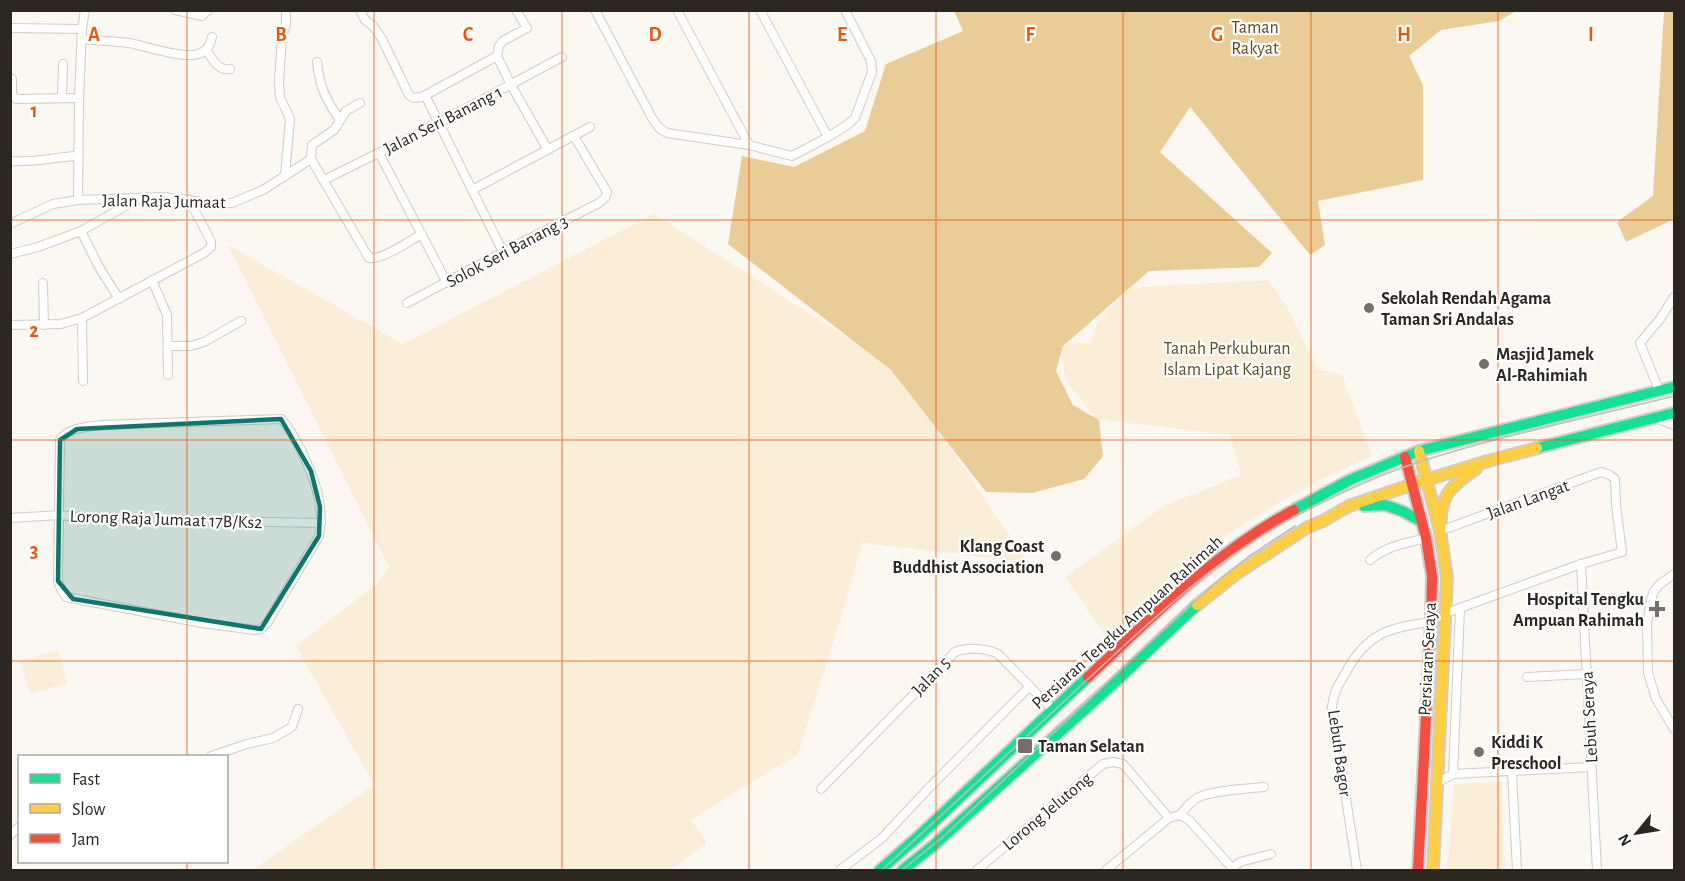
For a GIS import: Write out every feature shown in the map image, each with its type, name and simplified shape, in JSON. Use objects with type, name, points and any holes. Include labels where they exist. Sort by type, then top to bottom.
[{"type":"main road","name":"Persiaran Tengku Ampuan Rahimah","points":[[880,870],[928,828],[1160,609],[1224,555],[1275,520],[1350,480],[1419,451],[1674,387]]},
{"type":"main road","name":"Persiaran Tengku Ampuan Rahimah","points":[[903,870],[933,846],[1110,687],[1183,616],[1236,574],[1298,533],[1349,506],[1426,480],[1488,461],[1674,413]]},
{"type":"main road","name":"Persiaran Seraya","points":[[1419,451],[1440,531],[1447,577],[1433,870]]},
{"type":"main road","name":"Persiaran Seraya","points":[[1404,457],[1426,538],[1432,576],[1418,870]]},
{"type":"main road","points":[[1440,531],[1440,516],[1449,488],[1488,461]]},
{"type":"main road","points":[[1349,506],[1385,505],[1421,521]]},
{"type":"main road","points":[[1428,693],[1442,694]]},
{"type":"street","points":[[70,98],[82,39],[85,10]]},
{"type":"street","points":[[175,10],[202,16],[209,10]]},
{"type":"street","points":[[360,10],[365,20],[373,26],[382,39],[404,87],[414,98],[425,95],[497,56]]},
{"type":"street","points":[[516,10],[527,28],[499,46],[497,56],[548,150]]},
{"type":"street","points":[[595,10],[659,128],[667,133],[749,145],[792,156],[847,126],[855,118],[872,72],[871,61],[844,10]]},
{"type":"street","points":[[678,10],[749,145]]},
{"type":"street","points":[[760,10],[828,137]]},
{"type":"street","points":[[285,176],[290,119],[280,97],[279,81],[286,11]]},
{"type":"street","points":[[10,28],[82,29]]},
{"type":"street","points":[[82,39],[130,43],[189,55],[199,54],[206,50],[212,37]]},
{"type":"street","points":[[206,50],[217,66],[224,70],[230,69]]},
{"type":"street","name":"Jalan Seri Banang 1","points":[[324,180],[439,123],[562,57]]},
{"type":"street","points":[[316,62],[326,100],[340,120]]},
{"type":"street","points":[[63,64],[70,98],[74,157],[78,169],[78,200]]},
{"type":"street","points":[[12,79],[12,95],[16,99],[70,98]]},
{"type":"street","points":[[425,95],[503,252]]},
{"type":"street","points":[[360,104],[346,111],[334,130],[312,145],[311,159],[369,258],[374,259],[381,256],[422,234]]},
{"type":"street","points":[[472,190],[590,127]]},
{"type":"street","name":"Solok Seri Banang 3","points":[[407,303],[605,198],[606,192],[574,136]]},
{"type":"street","points":[[379,153],[447,282]]},
{"type":"street","points":[[10,161],[33,162],[49,158],[74,157]]},
{"type":"street","name":"Jalan Raja Jumaat","points":[[10,224],[53,204],[78,200],[162,197],[209,204],[232,203],[263,190],[311,159]]},
{"type":"street","name":"Jalan Raja Jumaat","points":[[10,254],[38,247],[81,231],[139,199]]},
{"type":"street","points":[[10,325],[61,324],[82,318],[204,253],[211,246],[211,241],[189,200]]},
{"type":"street","points":[[81,231],[99,267],[119,299]]},
{"type":"street","points":[[152,280],[167,315],[168,375]]},
{"type":"street","points":[[43,283],[44,325]]},
{"type":"street","points":[[1659,390],[1640,343],[1660,319],[1674,297]]},
{"type":"street","points":[[82,318],[83,381]]},
{"type":"street","points":[[168,346],[191,346],[204,342],[241,321]]},
{"type":"street","points":[[1657,418],[1674,424]]},
{"type":"street","points":[[280,419],[291,430],[311,471],[318,492],[321,524],[319,536],[261,629],[202,623],[66,597],[58,581],[60,440],[64,433],[102,425],[280,419]]},
{"type":"street","name":"Jalan Langat","points":[[1440,531],[1601,472],[1615,479],[1622,552],[1581,564]]},
{"type":"street","name":"Lorong Raja Jumaat 17B/Ks2","points":[[10,518],[60,515],[121,520],[321,524]]},
{"type":"street","points":[[1370,560],[1378,553],[1396,545],[1426,538]]},
{"type":"street","points":[[1446,613],[1581,564]]},
{"type":"street","name":"Lebuh Seraya","points":[[1581,564],[1597,870]]},
{"type":"street","points":[[1674,574],[1654,591],[1650,600],[1647,624],[1648,673],[1656,699],[1674,729]]},
{"type":"street","name":"Persiaran Seraya","points":[[1453,774],[1460,609]]},
{"type":"street","name":"Lebuh Bagor","points":[[1357,870],[1332,707],[1334,693],[1359,650],[1370,639],[1399,627],[1431,622]]},
{"type":"street","name":"Jalan 5","points":[[821,789],[955,652],[960,650],[993,651],[1003,657],[1053,710]]},
{"type":"street","points":[[1527,677],[1587,674]]},
{"type":"street","points":[[840,870],[882,838],[1030,686]]},
{"type":"street","points":[[214,755],[273,738],[292,727],[298,709]]},
{"type":"street","name":"Lorong Jelutong","points":[[977,870],[1102,764],[1113,762],[1123,764],[1169,818]]},
{"type":"street","points":[[1438,765],[1453,774]]},
{"type":"street","points":[[1437,783],[1453,774],[1592,767]]},
{"type":"street","points":[[1512,771],[1517,870]]},
{"type":"street","points":[[1106,870],[1169,818],[1180,815],[1198,797],[1264,787]]},
{"type":"street","points":[[1180,815],[1189,820],[1231,870],[1240,862],[1271,854]]},
{"type":"highlighted area","points":[[281,419],[311,471],[320,507],[319,536],[261,629],[73,599],[58,581],[60,440],[77,429]]},
{"type":"green space","name":"Taman Rakyat","points":[[954,11],[1516,11],[1499,21],[1441,30],[1409,56],[1423,85],[1423,180],[1318,201],[1325,245],[1310,255],[1190,107],[1160,152],[1272,253],[1259,267],[1149,271],[1063,346],[1056,371],[1073,405],[1099,420],[1103,456],[1084,479],[1032,493],[986,492],[891,370],[728,244],[742,156],[794,167],[865,131],[886,64],[963,31]]},
{"type":"green space","points":[[1664,11],[1674,11],[1674,219],[1626,242],[1617,222],[1653,196]]},
{"type":"green space","points":[[654,214],[898,370],[1027,562],[862,543],[798,754],[691,820],[707,843],[670,870],[253,870],[374,785],[296,646],[378,583],[389,567],[228,245],[403,344]]},
{"type":"green space","name":"Tanah Perkuburan Islam Lipat Kajang","points":[[1268,280],[1288,308],[1317,369],[1342,375],[1372,456],[1320,480],[1222,538],[1105,635],[1065,577],[1164,506],[1241,475],[1230,435],[1096,419],[1066,381],[1059,344],[1091,343],[1097,323],[1127,289]]},
{"type":"green space","points":[[58,650],[67,684],[30,694],[20,661]]},
{"type":"green space","points":[[1502,782],[1505,870],[1447,870],[1454,784]]},
{"type":"tram line","points":[[882,870],[1111,657],[1186,591],[1239,550],[1267,532],[1338,495],[1413,464],[1510,436],[1674,396]]},
{"type":"tram line","points":[[902,870],[944,836],[1220,579],[1248,557],[1295,526]]},
{"type":"traffic: fast","points":[[1294,510],[1350,480],[1419,451],[1674,387]]},
{"type":"traffic: fast","points":[[1537,448],[1674,413]]},
{"type":"traffic: fast","points":[[1364,506],[1385,505],[1421,521]]},
{"type":"traffic: fast","points":[[903,870],[933,846],[1110,687],[1197,605]]},
{"type":"traffic: fast","points":[[880,870],[1088,677]]},
{"type":"traffic: slow","points":[[1197,605],[1236,574],[1308,527],[1349,506],[1426,480],[1537,448]]},
{"type":"traffic: slow","points":[[1419,451],[1440,531],[1447,577],[1433,870]]},
{"type":"traffic: slow","points":[[1440,531],[1442,509],[1448,494],[1458,482],[1476,469]]},
{"type":"traffic: jam","points":[[1405,457],[1426,538],[1432,576],[1418,870]]},
{"type":"traffic: jam","points":[[1088,677],[1211,565],[1265,526],[1294,510]]},
{"type":"place","name":"Sekolah Rendah Agama Taman Sri Andalas","points":[[1369,308]]},
{"type":"place","name":"Masjid Jamek Al-Rahimiah","points":[[1484,364]]},
{"type":"place","name":"Klang Coast Buddhist Association","points":[[1056,556]]},
{"type":"place","name":"Hospital Tengku Ampuan Rahimah","points":[[1657,609]]},
{"type":"place","name":"Taman Selatan","points":[[1025,746]]},
{"type":"place","name":"Kiddi K Preschool","points":[[1479,752]]}]
